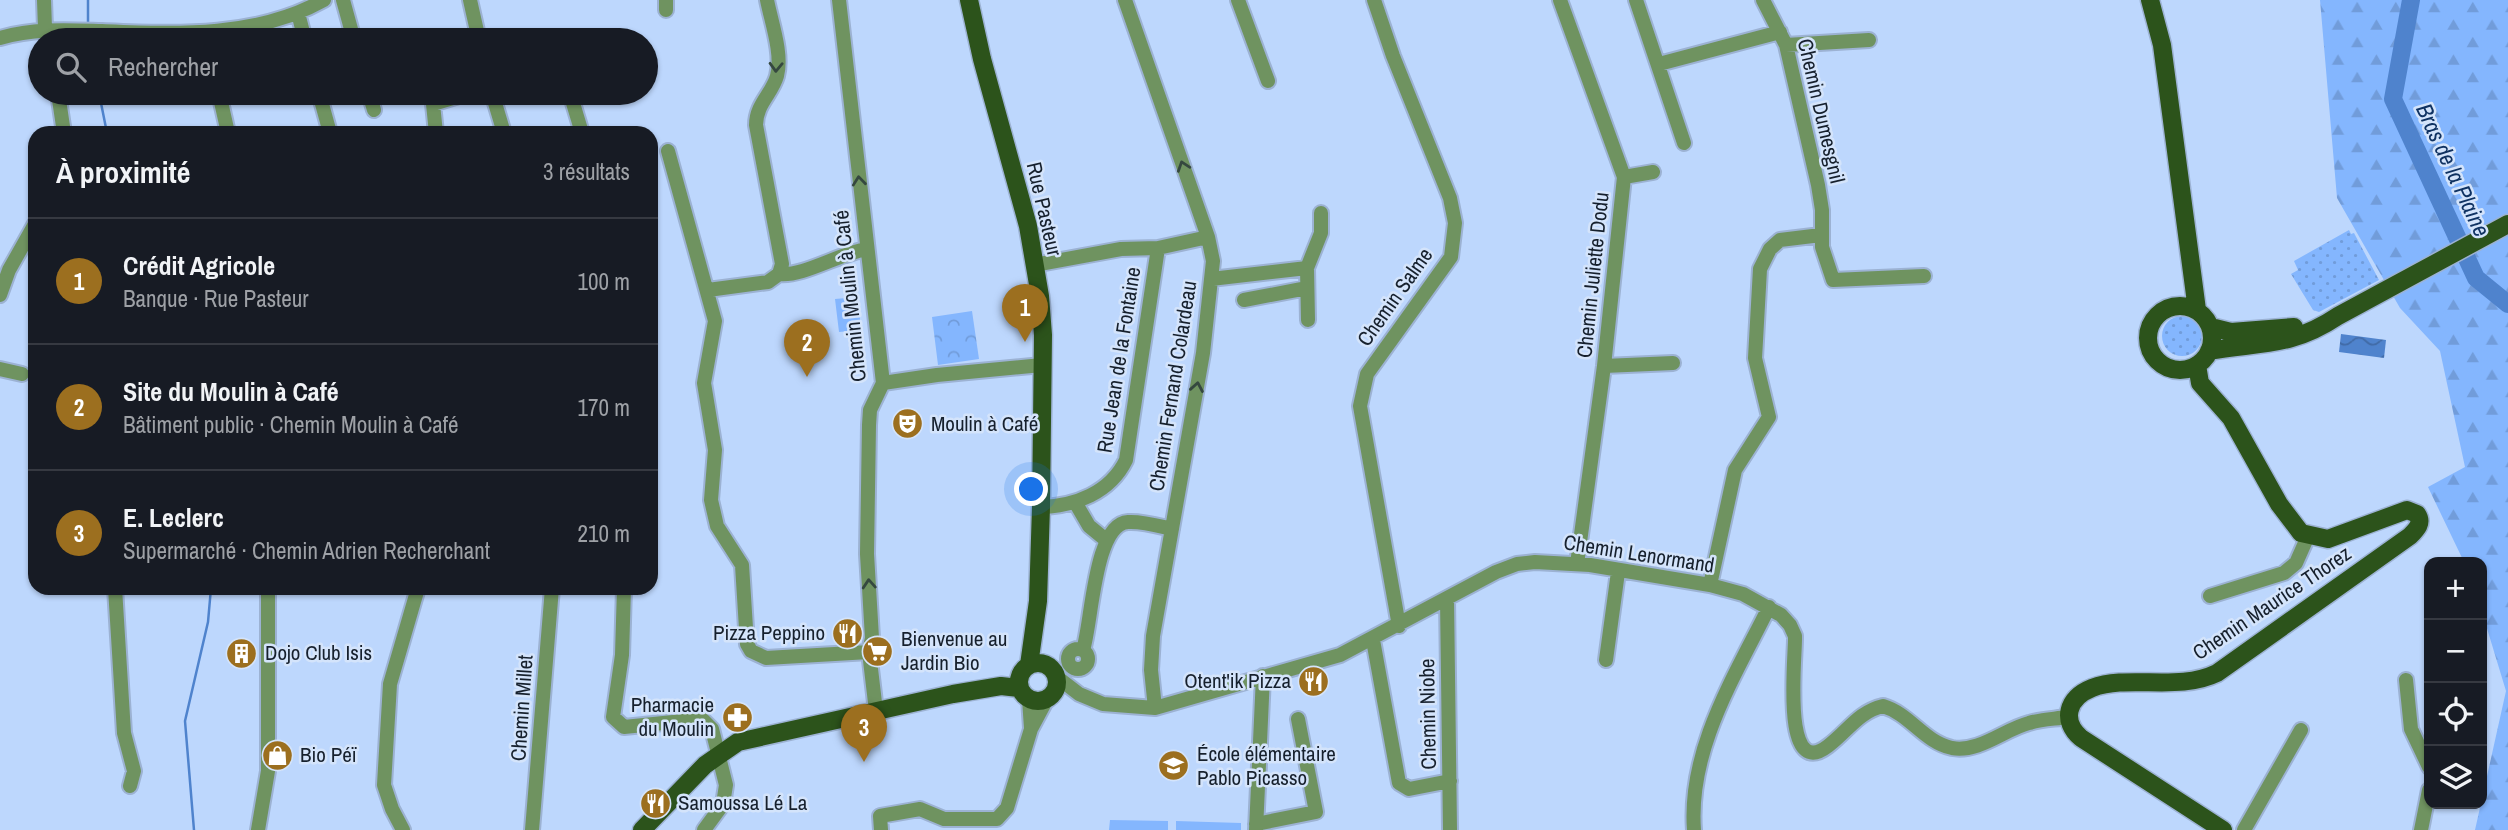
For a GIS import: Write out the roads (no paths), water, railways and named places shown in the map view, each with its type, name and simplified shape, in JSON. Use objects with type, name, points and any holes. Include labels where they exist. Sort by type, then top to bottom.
[{"type":"main road","name":"Rue Pasteur","points":[[969,0],[982,59],[1028,226],[1040,296],[1041,507],[1038,601],[1028,679]]},
{"type":"main road","points":[[2150,0],[2162,45],[2197,310],[2211,327],[2231,332],[2311,324],[2338,316]]},
{"type":"main road","points":[[2197,310],[2179,306],[2160,313],[2149,330],[2150,349],[2163,365],[2172,369],[2197,365],[2210,351],[2296,339],[2314,332],[2338,316],[2508,224]]},
{"type":"main road","points":[[2179,306],[2190,270]]},
{"type":"main road","points":[[2296,339],[2311,324]]},
{"type":"main road","points":[[2210,351],[2211,327]]},
{"type":"main road","name":"Chemin Maurice Thorez","points":[[2067,717],[2073,702],[2094,688],[2185,682],[2217,673],[2410,536],[2418,527],[2420,520],[2414,512],[2403,511],[2339,537],[2328,539],[2308,536],[2289,519],[2223,410],[2200,383],[2197,365]]},
{"type":"main road","name":"Chemin Maurice Thorez","points":[[2172,369],[2202,396],[2223,410]]},
{"type":"main road","points":[[642,830],[718,754],[738,742],[1028,679],[1057,677],[1050,698],[1028,679]]},
{"type":"main road","points":[[2067,717],[2069,725],[2081,738],[2223,830]]},
{"type":"street","points":[[44,0],[48,28]]},
{"type":"street","points":[[343,0],[351,28]]},
{"type":"street","points":[[470,0],[476,28]]},
{"type":"street","points":[[708,290],[768,282],[779,274],[782,264],[756,125],[757,111],[775,82],[778,69],[767,0]]},
{"type":"street","name":"Chemin Moulin à Café","points":[[839,0],[884,383],[870,410],[869,425],[867,554],[872,638],[869,652],[876,711]]},
{"type":"street","name":"Chemin Fernand Colardeau","points":[[1125,0],[1208,237],[1213,261],[1203,352],[1151,653],[1155,708]]},
{"type":"street","points":[[1238,0],[1268,81]]},
{"type":"street","name":"Chemin Salme","points":[[1374,0],[1393,56],[1450,198],[1455,223],[1451,257],[1367,374],[1360,406],[1399,626]]},
{"type":"street","name":"Chemin Juliette Dodu","points":[[1560,0],[1624,177],[1604,366],[1577,564]]},
{"type":"street","points":[[1636,0],[1684,143]]},
{"type":"street","name":"Chemin Dumesgnil","points":[[1763,0],[1783,38],[1818,185],[1822,210],[1821,235],[1833,280],[1924,276]]},
{"type":"street","points":[[245,28],[279,20],[311,5]]},
{"type":"street","points":[[308,28],[311,5]]},
{"type":"street","points":[[0,38],[28,35]]},
{"type":"street","points":[[1659,64],[1783,38],[1869,40]]},
{"type":"street","points":[[60,105],[63,126]]},
{"type":"street","points":[[222,105],[226,126]]},
{"type":"street","points":[[322,105],[328,126]]},
{"type":"street","points":[[373,105],[374,110]]},
{"type":"street","points":[[433,105],[435,126]]},
{"type":"street","points":[[496,105],[502,126]]},
{"type":"street","points":[[574,105],[580,126]]},
{"type":"street","points":[[668,151],[708,290],[715,331],[704,383],[715,450],[711,500],[717,526],[742,565],[747,644],[751,651],[766,658],[869,652]]},
{"type":"street","points":[[1624,177],[1653,172]]},
{"type":"street","points":[[1308,320],[1307,268],[1321,233],[1321,213]]},
{"type":"street","points":[[1710,585],[1735,470],[1769,417],[1767,398],[1758,377],[1753,338],[1760,269],[1769,249],[1780,240],[1821,235]]},
{"type":"street","points":[[0,295],[9,270],[28,236]]},
{"type":"street","points":[[1034,265],[1121,249],[1157,248],[1208,237]]},
{"type":"street","name":"Rue Jean de la Fontaine","points":[[1041,507],[1075,502],[1110,483],[1126,460],[1157,248]]},
{"type":"street","points":[[779,274],[788,275],[867,249]]},
{"type":"street","points":[[1211,279],[1307,268]]},
{"type":"street","points":[[1244,300],[1307,288]]},
{"type":"street","points":[[1604,366],[1673,363]]},
{"type":"street","points":[[884,383],[1042,365]]},
{"type":"street","points":[[0,369],[22,374]]},
{"type":"street","points":[[1075,502],[1089,526],[1106,540]]},
{"type":"street","points":[[1083,650],[1106,540],[1119,524],[1129,521],[1172,529]]},
{"type":"street","points":[[2210,596],[2284,573],[2296,564],[2308,536]]},
{"type":"street","name":"Chemin Lenormand","points":[[1057,677],[1079,694],[1103,704],[1155,708],[1340,655],[1517,564],[1577,564],[1710,585],[1743,594],[1769,607],[1790,625],[1795,636],[1794,729],[1802,745],[1811,751],[1823,749],[1869,709],[1883,706],[1902,715],[1927,736],[1954,748],[1984,743],[2028,723],[2067,717]]},
{"type":"street","points":[[1606,660],[1618,572]]},
{"type":"street","points":[[115,595],[124,733],[135,771],[130,786]]},
{"type":"street","points":[[258,830],[268,771],[268,595]]},
{"type":"street","points":[[403,830],[384,785],[390,684],[416,595]]},
{"type":"street","name":"Chemin Millet","points":[[532,830],[551,595]]},
{"type":"street","points":[[624,595],[622,655],[612,713],[614,721],[631,728],[703,720],[712,729],[725,793],[716,816],[704,830]]},
{"type":"street","name":"Chemin Niobe","points":[[1447,598],[1450,830]]},
{"type":"street","points":[[1694,830],[1695,788],[1704,748],[1718,709],[1769,607]]},
{"type":"street","points":[[1373,640],[1399,783],[1409,789],[1450,781]]},
{"type":"street","points":[[1263,676],[1256,827],[1316,812],[1298,719]]},
{"type":"street","points":[[1028,679],[1031,729]]},
{"type":"street","points":[[2406,680],[2411,729],[2424,756]]},
{"type":"street","name":"Chemin Lenormand","points":[[1050,698],[1079,694]]},
{"type":"street","points":[[881,830],[880,816],[920,809],[944,819],[997,819],[1007,808],[1031,729],[1050,698]]},
{"type":"street","points":[[2244,830],[2301,730]]},
{"type":"street","points":[[2421,830],[2425,809]]},
{"type":"water","points":[[2341,334],[2386,340],[2384,358],[2339,352]]},
{"type":"waterway","points":[[88,0],[88,26]]},
{"type":"waterway","name":"Bras de la Plaine","points":[[2411,0],[2393,99],[2476,278],[2508,304]]},
{"type":"waterway","points":[[101,105],[106,126]]},
{"type":"waterway","points":[[194,830],[185,721],[208,622],[210,595]]},
{"type":"place","name":"Crédit Agricole","points":[[1025,342]]},
{"type":"place","name":"Site du Moulin à Café","points":[[807,377]]},
{"type":"place","name":"Moulin à Café","points":[[908,424]]},
{"type":"place","name":"Pizza Peppino","points":[[848,633]]},
{"type":"place","name":"Bienvenue au Jardin Bio","points":[[878,651]]},
{"type":"place","name":"Dojo Club Isis","points":[[242,653]]},
{"type":"place","name":"Otent'ik Pizza","points":[[1314,681]]},
{"type":"place","name":"Pharmacie du Moulin","points":[[737,717]]},
{"type":"place","name":"Bio Péï","points":[[277,755]]},
{"type":"place","name":"E. Leclerc","points":[[864,762]]},
{"type":"place","name":"École élémentaire Pablo Picasso","points":[[1174,766]]},
{"type":"place","name":"Samoussa Lé La","points":[[655,803]]}]
